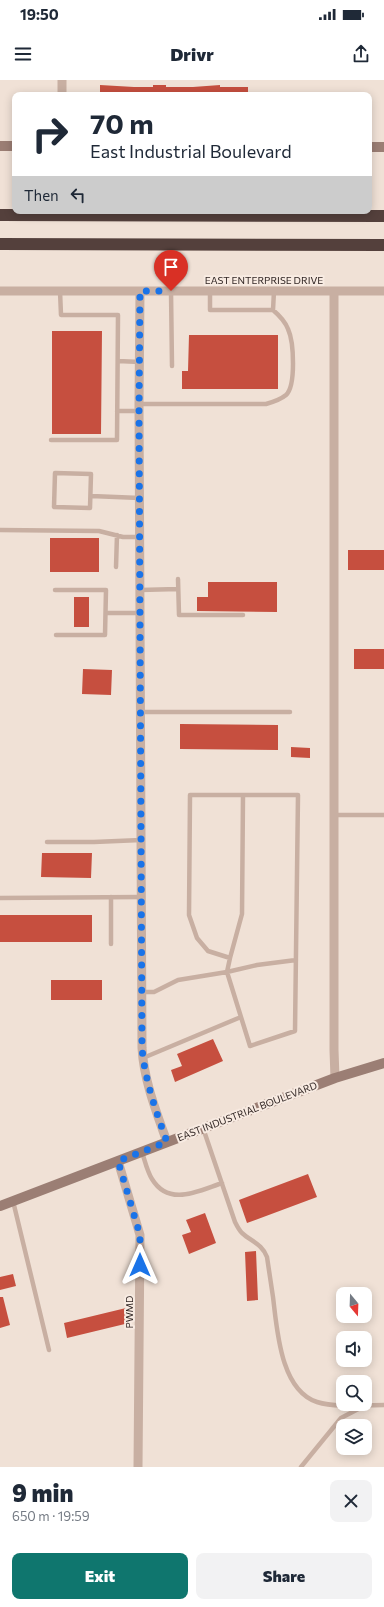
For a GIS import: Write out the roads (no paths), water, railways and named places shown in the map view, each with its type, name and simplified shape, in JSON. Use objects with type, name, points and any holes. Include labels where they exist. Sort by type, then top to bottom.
[{"type":"highway","points":[[0,215],[384,216]]},
{"type":"highway","points":[[0,244],[384,245]]},
{"type":"street","points":[[62,80],[62,92]]},
{"type":"street","points":[[0,146],[12,146]]},
{"type":"street","points":[[372,147],[384,147]]},
{"type":"street","name":"EAST ENTERPRISE DRIVE","points":[[0,291],[384,292]]},
{"type":"street","points":[[140,291],[140,712],[143,1058],[152,1100],[167,1142]]},
{"type":"street","points":[[334,291],[334,1050],[336,1078]]},
{"type":"street","name":"EAST INDUSTRIAL BOULEVARD","points":[[0,1206],[336,1078],[384,1063]]},
{"type":"street","name":"PWMD","points":[[118,1161],[140,1235],[138,1467]]},
{"type":"lane","points":[[51,440],[117,440],[118,315],[61,316],[60,291]]},
{"type":"lane","points":[[171,291],[172,366]]},
{"type":"lane","points":[[117,411],[139,408],[266,404],[277,401],[287,395],[293,379],[292,342],[288,329],[281,317],[273,310],[210,310],[210,291]]},
{"type":"lane","points":[[273,310],[274,291]]},
{"type":"lane","points":[[118,361],[140,362]]},
{"type":"lane","points":[[55,473],[92,474],[91,496],[90,508],[54,507],[55,473]]},
{"type":"lane","points":[[91,496],[140,498]]},
{"type":"lane","points":[[0,530],[99,531],[124,537],[140,537]]},
{"type":"lane","points":[[116,567],[117,535]]},
{"type":"lane","points":[[178,579],[179,615],[243,615]]},
{"type":"lane","points":[[55,590],[106,590],[105,635],[56,635]]},
{"type":"lane","points":[[140,590],[178,590]]},
{"type":"lane","points":[[106,613],[140,613]]},
{"type":"lane","points":[[140,712],[290,712]]},
{"type":"lane","points":[[230,958],[208,951],[197,938],[189,915],[190,795],[243,795],[298,795],[295,1031],[250,1046],[227,972],[242,914],[243,795]]},
{"type":"lane","points":[[334,815],[384,815]]},
{"type":"lane","points":[[47,842],[141,840]]},
{"type":"lane","points":[[0,898],[142,896]]},
{"type":"lane","points":[[110,944],[111,897]]},
{"type":"lane","points":[[142,992],[154,992],[178,980],[227,972],[257,965],[296,960]]},
{"type":"lane","points":[[143,1058],[241,1016]]},
{"type":"lane","points":[[203,1128],[235,1222],[241,1232],[255,1241],[264,1250],[267,1257],[282,1357],[295,1385],[306,1396],[316,1402],[336,1404]]},
{"type":"lane","points":[[142,1152],[151,1178],[160,1188],[172,1194],[188,1195],[222,1183]]},
{"type":"lane","points":[[13,1201],[49,1350]]},
{"type":"lane","points":[[372,1405],[384,1405]]},
{"type":"lane","points":[[301,1467],[342,1418],[355,1411]]}]
